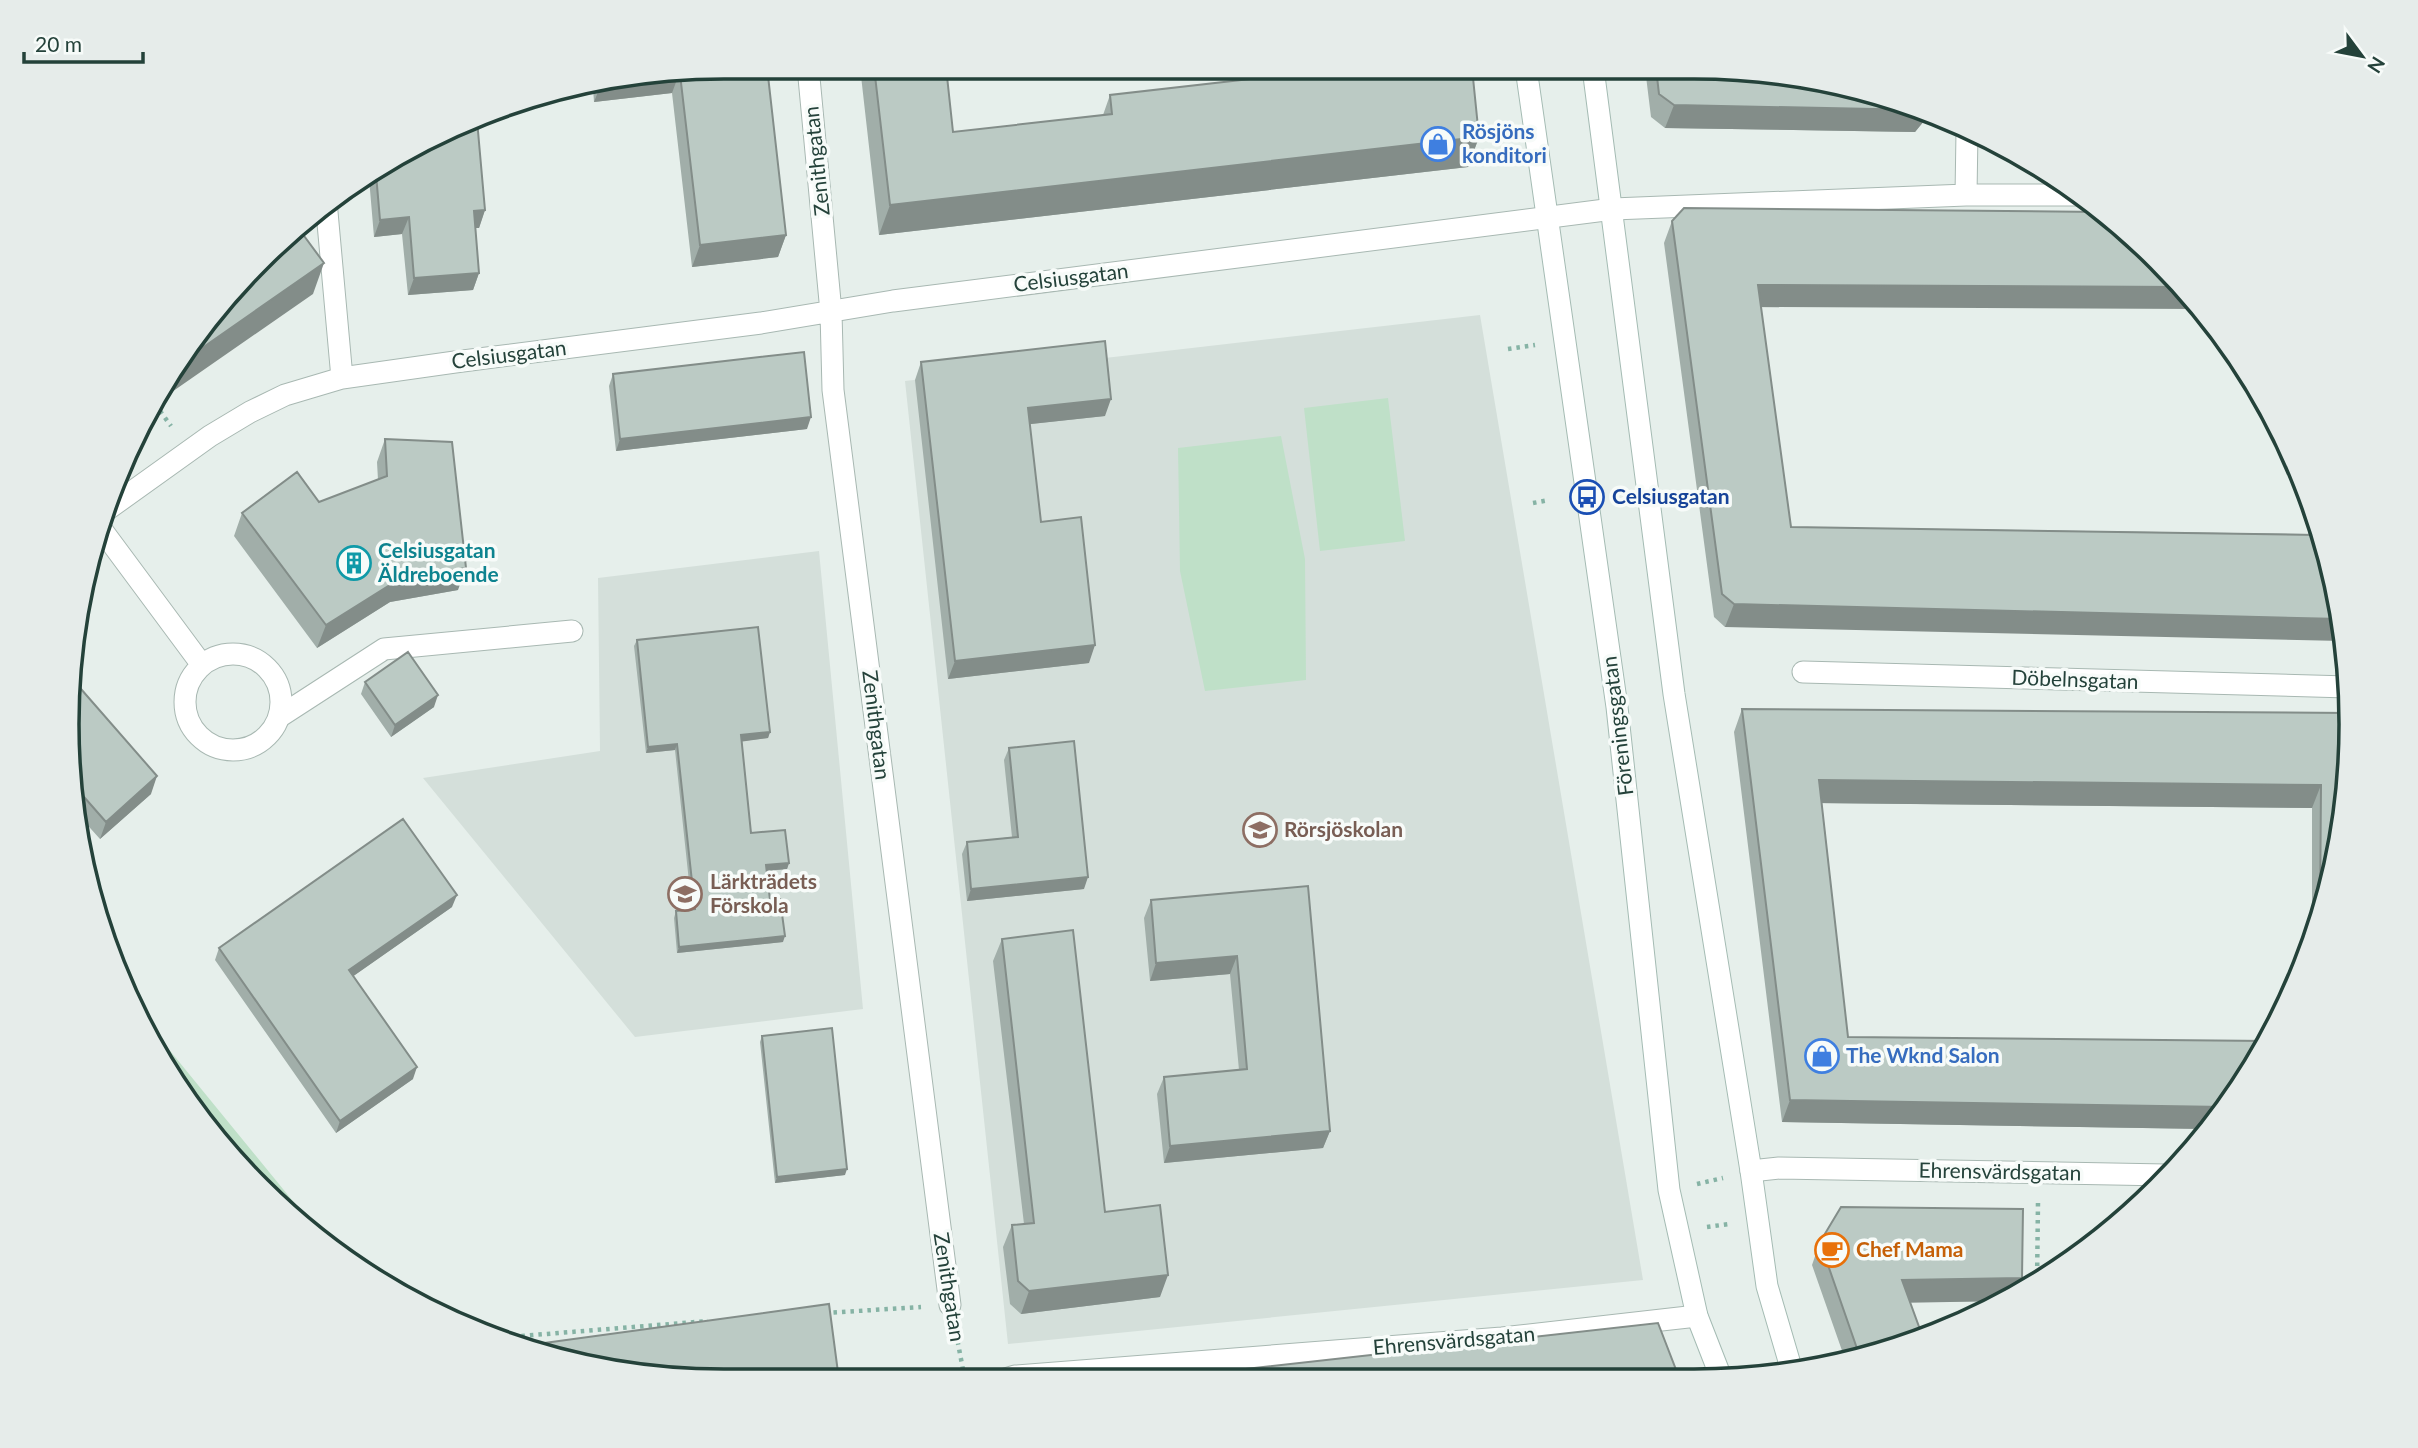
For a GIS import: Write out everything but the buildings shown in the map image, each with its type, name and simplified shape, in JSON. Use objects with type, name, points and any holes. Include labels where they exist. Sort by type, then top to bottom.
[{"type":"street","name":"Zenithgatan","points":[[809,79],[831,312],[836,411],[950,1305]]},
{"type":"street","name":"Föreningsgatan","points":[[1528,79],[1617,707],[1669,1190],[1697,1316],[1717,1368]]},
{"type":"street","points":[[1595,79],[1674,694],[1767,1286],[1789,1362]]},
{"type":"street","points":[[1966,195],[1967,140]]},
{"type":"street","name":"Celsiusgatan","points":[[119,501],[210,436],[250,412],[285,395],[342,379],[831,312],[893,301],[1613,209],[1966,195],[2063,195]]},
{"type":"street","points":[[327,215],[342,379]]},
{"type":"street","points":[[107,537],[202,665]]},
{"type":"street","points":[[279,717],[384,649],[572,631]]},
{"type":"street","points":[[245,655],[271,672],[278,686],[281,702],[279,717],[272,731],[260,742],[246,749],[222,749],[200,738],[190,725],[185,693],[190,678],[214,657],[245,655]]},
{"type":"street","name":"Döbelnsgatan","points":[[1803,672],[2338,687]]},
{"type":"street","name":"Ehrensvärdsgatan","points":[[1751,1171],[1779,1168],[2155,1175]]},
{"type":"street","name":"Ehrensvärdsgatan","points":[[1105,1369],[1502,1338],[1697,1316]]},
{"type":"path","points":[[1533,503],[1549,500]]},
{"type":"path","points":[[1669,1190],[1751,1171]]},
{"type":"path","points":[[2038,1270],[2039,1173]]},
{"type":"path","points":[[1678,1232],[1756,1219]]},
{"type":"path","points":[[812,1314],[950,1305]]},
{"type":"path","name":"Zenithgatan","points":[[950,1305],[963,1369]]},
{"type":"path","points":[[523,1337],[716,1321]]},
{"type":"shaded area","name":"Rörsjöskolan","points":[[1480,315],[1643,1280],[1008,1344],[905,381]]},
{"type":"shaded area","name":"Lärkträdets Förskola","points":[[819,551],[863,1009],[635,1037],[423,778],[600,751],[598,578]]},
{"type":"green space","points":[[1388,398],[1405,541],[1320,551],[1304,408]]},
{"type":"green space","points":[[1281,436],[1305,559],[1306,680],[1205,691],[1180,571],[1178,448]]},
{"type":"green space","points":[[161,1040],[300,1210],[268,1180],[212,1117]]},
{"type":"place","name":"Rösjöns konditori","points":[[1438,144]]},
{"type":"place","name":"Celsiusgatan","points":[[1587,497]]},
{"type":"place","name":"Celsiusgatan Äldreboende","points":[[354,563]]},
{"type":"place","name":"Rörsjöskolan","points":[[1260,830]]},
{"type":"place","name":"Lärkträdets Förskola","points":[[685,894]]},
{"type":"place","name":"The Wknd Salon","points":[[1822,1056]]},
{"type":"place","name":"Chef Mama","points":[[1832,1250]]}]
